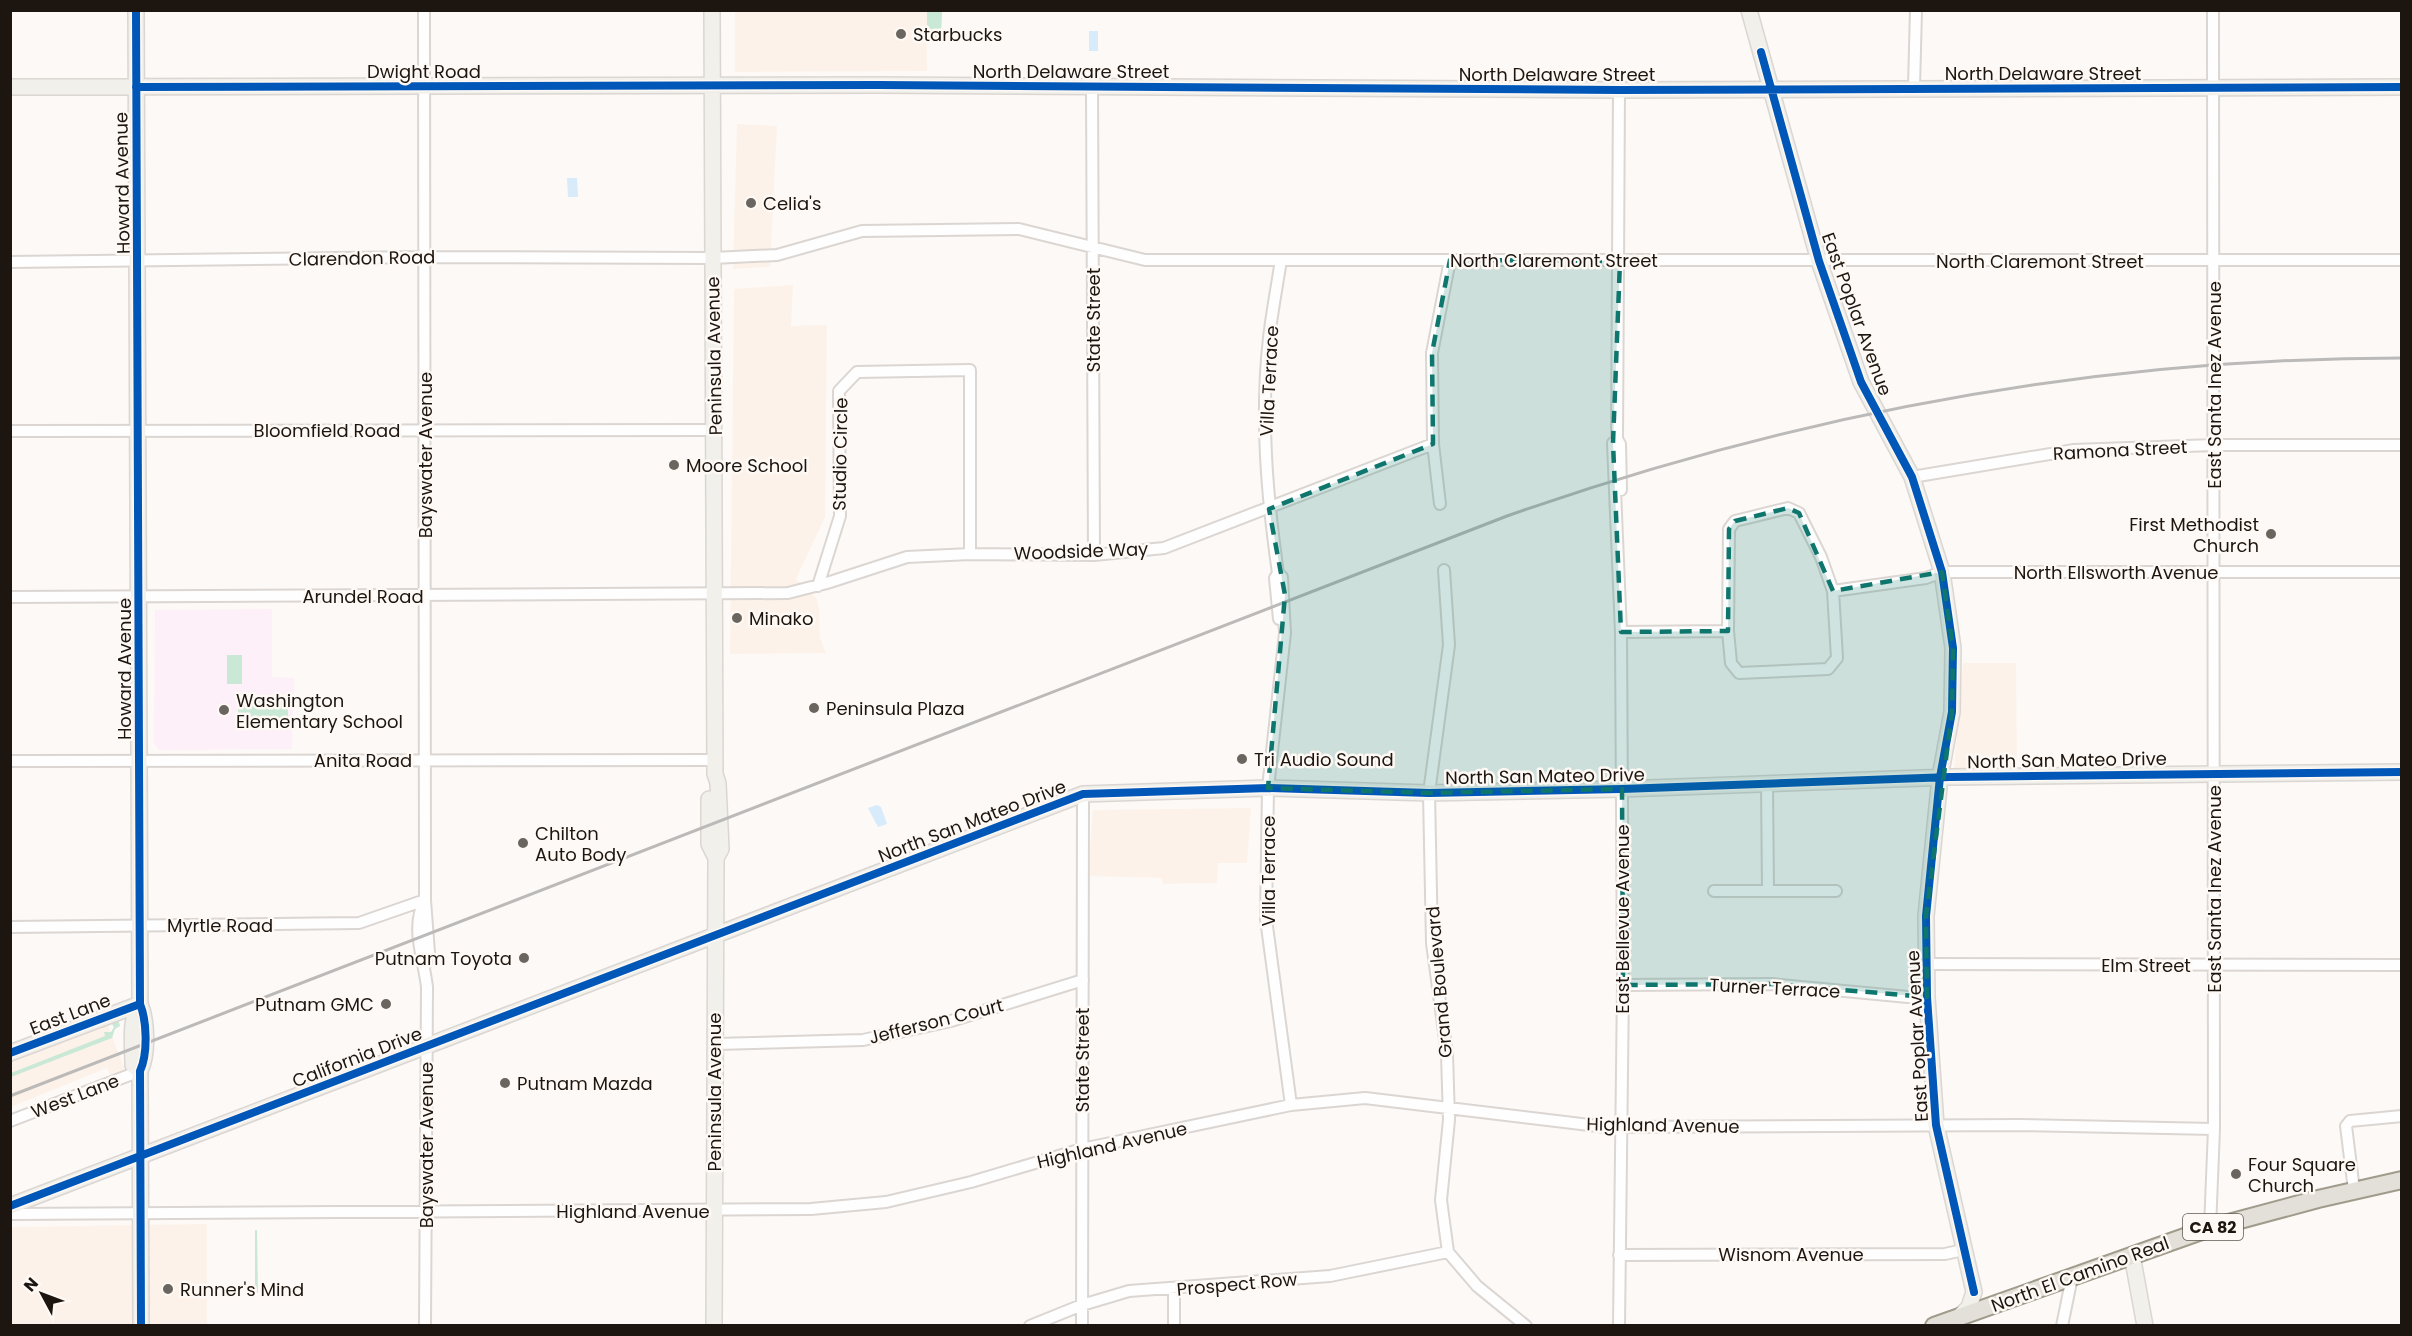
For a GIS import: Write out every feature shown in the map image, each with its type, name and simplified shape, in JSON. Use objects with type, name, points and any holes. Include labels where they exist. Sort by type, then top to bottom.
[{"type":"main road","name":"Howard Avenue","points":[[136,10],[140,1004],[134,1014],[133,1039],[134,1065],[140,1071],[141,1326]]},
{"type":"main road","name":"Peninsula Avenue","points":[[712,10],[715,767],[709,783],[709,844],[716,858],[714,1326]]},
{"type":"main road","name":"East Poplar Avenue","points":[[1749,10],[1819,261],[1861,382],[1912,477],[1942,572],[1953,648],[1952,712],[1940,777],[1926,916],[1926,964],[1936,1125],[1974,1292],[1969,1307],[1957,1322]]},
{"type":"main road","name":"North Delaware Street","points":[[712,87],[1092,86],[1619,90],[1914,87],[2213,90],[2402,87]]},
{"type":"main road","name":"Dwight Road","points":[[10,87],[712,87]]},
{"type":"main road","name":"North San Mateo Drive","points":[[715,936],[1083,794],[1268,788],[1429,793],[1622,789],[1940,777],[2402,772]]},
{"type":"main road","name":"California Drive","points":[[10,1206],[715,936]]},
{"type":"main road","name":"East Lane","points":[[10,1053],[140,1004]]},
{"type":"main road","name":"North El Camino Real","points":[[1934,1326],[1957,1322],[2072,1276],[2210,1228],[2354,1190],[2402,1180]]},
{"type":"main road","points":[[2132,1255],[2145,1326]]},
{"type":"street","name":"Bayswater Avenue","points":[[424,10],[426,86],[425,900],[418,912],[420,956],[425,965],[425,1326]]},
{"type":"street","points":[[1914,87],[1916,10]]},
{"type":"street","name":"East Santa Inez Avenue","points":[[2210,1228],[2214,1129],[2213,10]]},
{"type":"street","name":"State Street","points":[[1092,86],[1094,555]]},
{"type":"street","name":"East Bellevue Avenue","points":[[1619,90],[1620,261],[1617,439],[1613,444],[1621,632],[1623,985],[1619,1326]]},
{"type":"street","name":"North Claremont Street","points":[[713,258],[777,255],[862,231],[1019,229],[1145,260],[2402,260]]},
{"type":"street","name":"Clarendon Road","points":[[10,262],[424,257],[713,258]]},
{"type":"street","name":"Villa Terrace","points":[[1281,260],[1269,340],[1266,435],[1269,509],[1278,573],[1275,578],[1278,614],[1280,633],[1284,636],[1268,788],[1266,919],[1291,1105]]},
{"type":"street","points":[[1440,504],[1433,444],[1432,353],[1450,260]]},
{"type":"street","name":"Studio Circle","points":[[818,586],[840,516],[839,391],[857,372],[970,370],[970,554]]},
{"type":"street","name":"Bloomfield Road","points":[[10,431],[715,430]]},
{"type":"street","name":"Woodside Way","points":[[715,595],[788,593],[818,586],[907,557],[970,554],[1094,555],[1164,548],[1433,444]]},
{"type":"street","name":"Ramona Street","points":[[1912,477],[2074,450],[2214,445],[2402,445]]},
{"type":"street","points":[[1788,508],[1799,513],[1821,557],[1833,591],[1837,658],[1828,669],[1738,673],[1731,663],[1728,630],[1729,530],[1735,521],[1788,508]]},
{"type":"street","name":"Grand Boulevard","points":[[1444,570],[1449,645],[1429,793],[1432,943],[1447,1054],[1449,1109],[1441,1200],[1448,1252]]},
{"type":"street","name":"North Ellsworth Avenue","points":[[1833,591],[1926,578],[1942,572],[2402,572]]},
{"type":"street","name":"Arundel Road","points":[[10,597],[715,595]]},
{"type":"street","points":[[1621,632],[1728,630]]},
{"type":"street","name":"Anita Road","points":[[10,760],[425,760],[715,767]]},
{"type":"street","points":[[1767,784],[1768,891]]},
{"type":"street","name":"State Street","points":[[1082,1326],[1083,794]]},
{"type":"street","points":[[1714,891],[1836,891]]},
{"type":"street","name":"Myrtle Road","points":[[10,927],[359,923],[425,900]]},
{"type":"street","name":"Elm Street","points":[[1926,964],[2402,965]]},
{"type":"street","name":"Jefferson Court","points":[[715,1044],[863,1040],[951,1022],[1083,980]]},
{"type":"street","name":"Turner Terrace","points":[[1623,985],[1770,984],[1927,997]]},
{"type":"street","name":"West Lane","points":[[10,1121],[140,1071]]},
{"type":"street","name":"Highland Avenue","points":[[10,1214],[811,1209],[886,1202],[971,1182],[1082,1149],[1291,1105],[1365,1098],[1606,1127],[1936,1125],[2214,1129]]},
{"type":"street","points":[[2354,1190],[2346,1126],[2350,1121],[2402,1116]]},
{"type":"street","name":"Wisnom Avenue","points":[[1619,1255],[1946,1254],[1963,1250]]},
{"type":"street","points":[[1448,1252],[1477,1286],[1526,1326]]},
{"type":"street","name":"Prospect Row","points":[[1030,1326],[1082,1305],[1129,1291],[1330,1276],[1448,1252]]},
{"type":"street","points":[[2062,1326],[2072,1276]]},
{"type":"street","points":[[1174,1289],[1174,1326]]},
{"type":"highlighted area","points":[[1450,260],[1620,261],[1613,443],[1621,632],[1728,631],[1729,529],[1735,521],[1788,508],[1799,513],[1833,591],[1942,572],[1953,648],[1952,712],[1926,916],[1927,997],[1771,984],[1623,985],[1622,789],[1429,793],[1268,788],[1285,595],[1269,509],[1433,444],[1432,353]]},
{"type":"shaded area","points":[[735,11],[927,11],[927,71],[735,72]]},
{"type":"shaded area","points":[[737,124],[777,126],[770,267],[733,269]]},
{"type":"shaded area","points":[[793,285],[791,326],[827,325],[825,517],[796,579],[816,598],[819,608],[820,638],[826,653],[730,654],[734,289]]},
{"type":"shaded area","name":"Washington Elementary School","points":[[272,609],[272,677],[294,678],[292,749],[159,750],[154,743],[155,610]]},
{"type":"shaded area","points":[[1963,663],[2016,663],[2017,767],[1954,768]]},
{"type":"shaded area","points":[[1251,808],[1247,863],[1218,863],[1217,883],[1163,884],[1162,878],[1088,876],[1093,810]]},
{"type":"shaded area","points":[[108,1025],[125,1070],[110,1075],[107,1068],[11,1107],[11,1062]]},
{"type":"shaded area","points":[[207,1224],[207,1325],[11,1325],[10,1227]]},
{"type":"green space","points":[[927,11],[942,11],[941,39],[927,39]]},
{"type":"green space","points":[[227,655],[242,655],[242,684],[227,684]]},
{"type":"green space","points":[[288,698],[288,721],[238,721],[238,699]]},
{"type":"green space","points":[[118,1019],[120,1026],[115,1029],[112,1038],[11,1077],[11,1073],[105,1036],[104,1032],[111,1032],[114,1027],[112,1024],[103,1028],[102,1025]]},
{"type":"green space","points":[[255,1230],[257,1230],[258,1293],[248,1293],[255,1291]]},
{"type":"water","points":[[1089,31],[1098,31],[1098,51],[1089,51]]},
{"type":"water","points":[[567,178],[577,178],[578,197],[568,197]]},
{"type":"water","points":[[877,805],[881,807],[887,824],[878,827],[868,808]]},
{"type":"railway","points":[[10,1096],[1507,516],[1615,480],[1725,449],[1836,422],[1947,399],[2060,381],[2173,368],[2287,361],[2402,358]]},
{"type":"cycle path","points":[[136,10],[140,1004],[146,1038],[140,1071],[141,1326]]},
{"type":"cycle path","points":[[1761,52],[1819,261],[1861,382],[1912,477],[1942,572],[1953,648],[1952,712],[1940,777],[1926,916],[1927,997],[1936,1125],[1974,1292]]},
{"type":"cycle path","points":[[136,87],[878,85],[1619,90],[2402,87]]},
{"type":"cycle path","points":[[10,1206],[1083,794],[1268,788],[1429,793],[1622,789],[1950,777],[2402,772]]},
{"type":"cycle path","points":[[10,1053],[140,1004]]},
{"type":"place","name":"Starbucks","points":[[901,34]]},
{"type":"place","name":"Celia's","points":[[751,203]]},
{"type":"place","name":"Moore School","points":[[674,465]]},
{"type":"place","name":"First Methodist Church","points":[[2271,534]]},
{"type":"place","name":"Minako","points":[[737,618]]},
{"type":"place","name":"Peninsula Plaza","points":[[814,708]]},
{"type":"place","name":"Washington Elementary School","points":[[224,710]]},
{"type":"place","name":"Tri Audio Sound","points":[[1242,759]]},
{"type":"place","name":"Chilton Auto Body","points":[[523,843]]},
{"type":"place","name":"Putnam Toyota","points":[[524,958]]},
{"type":"place","name":"Putnam GMC","points":[[386,1004]]},
{"type":"place","name":"Putnam Mazda","points":[[505,1083]]},
{"type":"place","name":"Four Square Church","points":[[2236,1174]]},
{"type":"place","name":"Runner's Mind","points":[[168,1289]]}]
